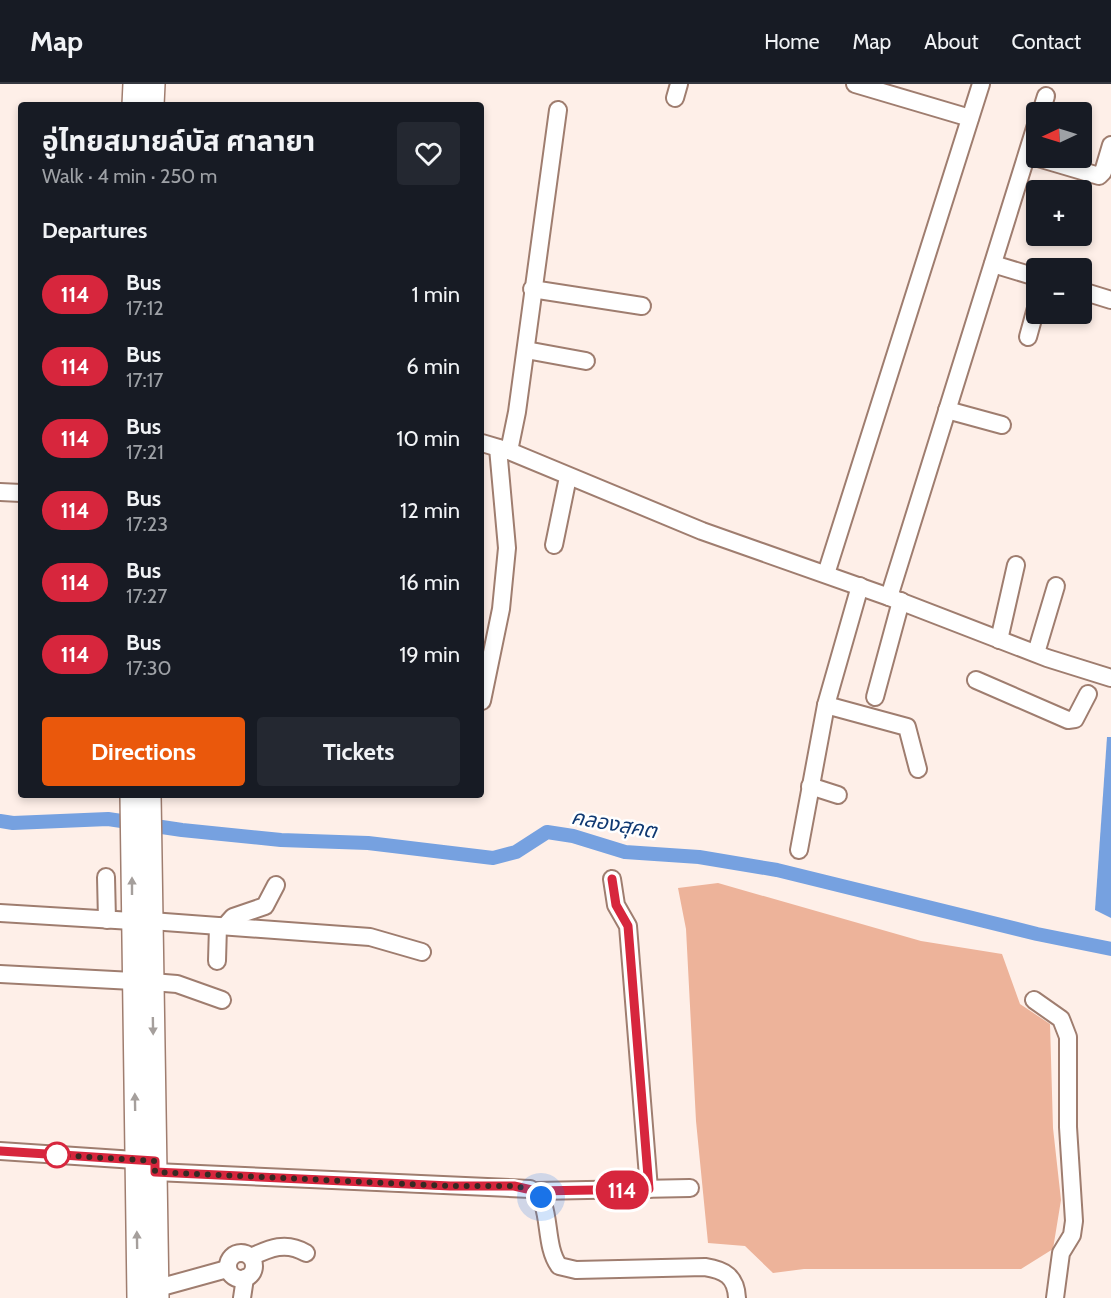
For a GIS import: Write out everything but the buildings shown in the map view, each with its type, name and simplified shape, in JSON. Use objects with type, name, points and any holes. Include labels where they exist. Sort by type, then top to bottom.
[{"type":"main road","points":[[133,102],[134,84]]},
{"type":"main road","points":[[153,102],[154,84]]},
{"type":"main road","points":[[132,798],[141,818]]},
{"type":"main road","points":[[149,798],[141,818],[142,981],[149,1164],[158,1293]]},
{"type":"main road","points":[[138,1298],[149,1164]]},
{"type":"street","points":[[826,574],[981,84]]},
{"type":"street","points":[[863,85],[970,118]]},
{"type":"street","points":[[1044,102],[1046,96]]},
{"type":"street","points":[[484,691],[501,609],[507,548],[504,450],[526,350],[532,289],[558,110]]},
{"type":"street","points":[[1072,168],[1098,176],[1103,172],[1111,145]]},
{"type":"street","points":[[875,697],[895,599],[947,410],[993,264],[1029,168]]},
{"type":"street","points":[[993,264],[1026,274]]},
{"type":"street","points":[[532,289],[642,306]]},
{"type":"street","points":[[1092,294],[1111,300]]},
{"type":"street","points":[[1028,337],[1032,324]]},
{"type":"street","points":[[526,350],[586,361]]},
{"type":"street","points":[[947,410],[1002,425]]},
{"type":"street","points":[[484,444],[702,531],[860,586],[1036,653],[1098,682],[1075,719],[1068,720],[976,680]]},
{"type":"street","points":[[554,545],[568,477]]},
{"type":"street","points":[[0,492],[18,493]]},
{"type":"street","points":[[999,640],[1016,565]]},
{"type":"street","points":[[799,850],[826,705],[860,586]]},
{"type":"street","points":[[1036,653],[1056,586]]},
{"type":"street","points":[[826,705],[907,727],[918,769]]},
{"type":"street","points":[[810,786],[838,795]]},
{"type":"street","points":[[106,877],[107,920]]},
{"type":"street","points":[[612,879],[616,905],[628,926],[649,1189]]},
{"type":"street","points":[[216,961],[221,926],[233,917],[265,906],[276,885]]},
{"type":"street","points":[[0,913],[370,937],[422,952]]},
{"type":"street","points":[[0,974],[177,984],[222,999]]},
{"type":"street","points":[[1034,1000],[1061,1019],[1068,1036],[1068,1127],[1074,1221],[1072,1235],[1062,1252],[1055,1298]]},
{"type":"street","points":[[0,1151],[450,1186],[514,1186],[536,1191],[690,1188]]},
{"type":"street","points":[[536,1191],[544,1202],[549,1247],[559,1266],[576,1270],[705,1267],[721,1269],[729,1274],[737,1289],[737,1298]]},
{"type":"street","points":[[251,1257],[273,1247],[287,1246],[306,1253]]},
{"type":"street","points":[[241,1252],[251,1257],[254,1266],[250,1275],[244,1278],[233,1277],[227,1269],[230,1257],[241,1252]]},
{"type":"street","points":[[158,1293],[227,1269]]},
{"type":"street","points":[[242,1298],[244,1278]]},
{"type":"shaded area","points":[[718,883],[921,941],[1002,954],[1020,1004],[1050,1024],[1053,1128],[1061,1200],[1053,1249],[1021,1269],[804,1269],[773,1273],[745,1246],[708,1243],[696,1121],[686,929],[678,888]]},
{"type":"water","points":[[1107,737],[1111,737],[1111,918],[1095,910]]},
{"type":"waterway","name":"คลองสุคต","points":[[0,821],[13,823],[108,819],[182,830],[281,840],[368,843],[493,858],[516,852],[547,832],[573,836],[625,852],[699,857],[777,870],[1037,934],[1111,949]]},
{"type":"bus line","name":"114","points":[[0,1151],[155,1161],[155,1172],[450,1186],[514,1186],[536,1191],[649,1189],[628,926],[616,905],[612,879]]},
{"type":"route","points":[[57,1155],[155,1161],[155,1172],[450,1186],[514,1186],[536,1191],[541,1197]]}]
